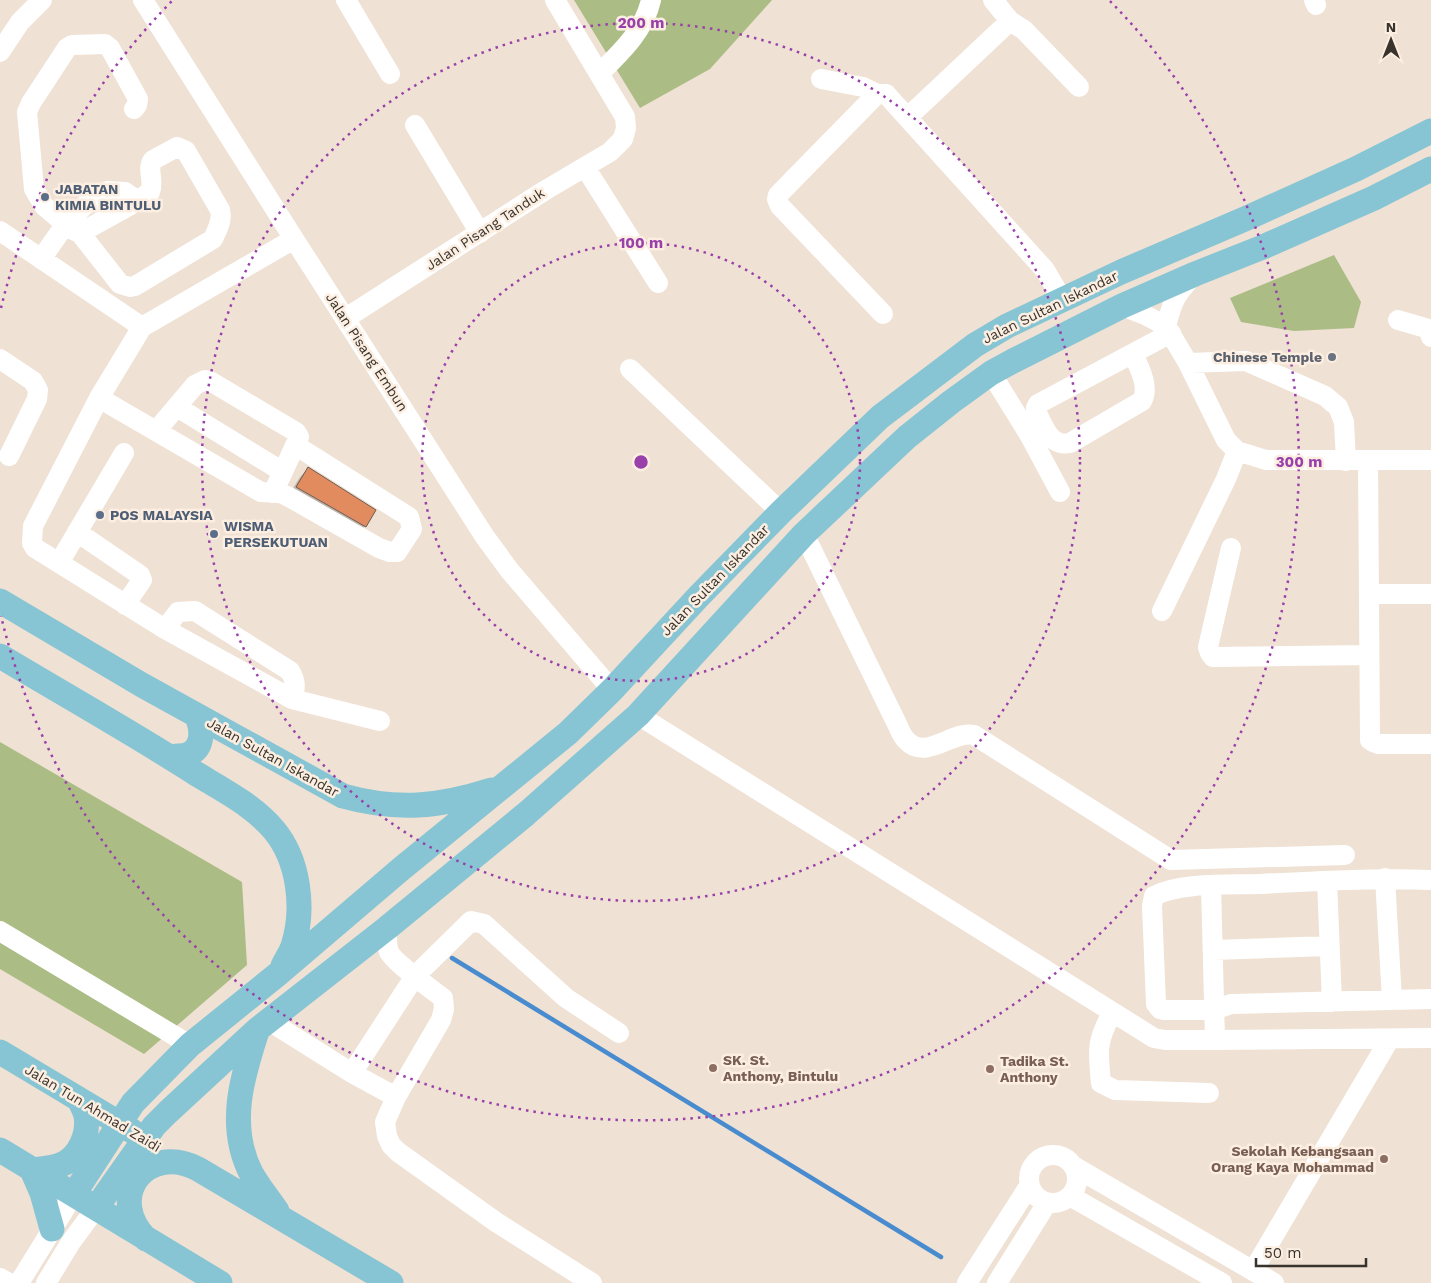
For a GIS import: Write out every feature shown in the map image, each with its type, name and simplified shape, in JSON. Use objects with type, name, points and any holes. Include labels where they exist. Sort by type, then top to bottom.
[{"type":"main road","name":"Jalan Sultan Iskandar","points":[[0,601],[142,685],[343,796],[369,803],[407,806],[443,803],[466,798],[506,785],[568,733],[612,690],[699,596],[781,512],[880,416],[975,344],[1006,326],[1062,299],[1247,218],[1431,131]]},
{"type":"main road","points":[[96,1208],[154,1126],[264,1024],[388,928],[526,814],[638,715],[804,534],[907,437],[991,373],[1122,306],[1289,236],[1374,198],[1431,169]]},
{"type":"main road","points":[[0,656],[257,811],[276,832],[287,851],[297,879],[298,928],[293,947],[278,974]]},
{"type":"main road","points":[[170,757],[188,754],[200,742],[202,730],[197,716]]},
{"type":"main road","points":[[74,1194],[132,1103],[190,1045],[506,785]]},
{"type":"main road","points":[[264,1024],[240,1090],[238,1116],[241,1144],[251,1173],[282,1217]]},
{"type":"main road","name":"Jalan Tun Ahmad Zaidi","points":[[0,1052],[391,1283]]},
{"type":"main road","points":[[32,1170],[61,1165],[76,1153],[86,1128],[86,1117],[80,1101]]},
{"type":"main road","points":[[0,1150],[220,1283]]},
{"type":"main road","points":[[146,1238],[136,1229],[130,1216],[129,1202],[132,1188],[139,1176],[148,1168],[173,1161],[186,1163]]},
{"type":"main road","points":[[32,1170],[42,1193],[52,1229]]},
{"type":"street","points":[[0,52],[20,22],[42,0]]},
{"type":"street","name":"Jalan Pisang Embun","points":[[143,0],[490,544],[510,572],[612,690]]},
{"type":"street","points":[[346,0],[390,74]]},
{"type":"street","points":[[555,0],[600,73],[625,48],[638,30],[652,3]]},
{"type":"street","points":[[993,0],[1010,21],[1024,30],[1079,86]]},
{"type":"street","points":[[908,117],[1010,21]]},
{"type":"street","points":[[41,259],[72,229],[138,200],[150,192],[152,188],[150,166],[153,160],[177,147],[186,151],[220,210],[220,222],[213,239],[135,286],[130,287],[120,284],[72,229],[44,206],[34,189],[27,112],[67,48],[72,45],[106,44],[138,99],[134,109]]},
{"type":"street","name":"Jalan Pisang Tanduk","points":[[346,318],[544,191],[610,152],[623,139],[626,128],[625,117],[600,73]]},
{"type":"street","points":[[821,79],[864,87],[877,94],[886,94],[1045,270],[1062,299]]},
{"type":"street","points":[[877,94],[778,195],[777,199],[780,206],[883,314]]},
{"type":"street","points":[[415,125],[480,232]]},
{"type":"street","points":[[585,167],[658,283]]},
{"type":"street","points":[[0,231],[142,327]]},
{"type":"street","points":[[294,239],[142,327],[99,398],[33,526],[32,543],[35,548],[144,618],[292,698],[380,721]]},
{"type":"street","points":[[1036,408],[1038,404],[1133,354],[1169,330],[1172,305],[1179,290],[1195,274]]},
{"type":"street","points":[[1122,306],[1145,315],[1169,330],[1226,440],[1237,451],[1266,460],[1431,460]]},
{"type":"street","points":[[1398,320],[1429,329],[1431,337]]},
{"type":"street","points":[[1036,408],[1051,439],[1058,443],[1070,443],[1142,401],[1146,395],[1145,387],[1133,354]]},
{"type":"street","points":[[0,359],[33,381],[38,390],[36,399],[9,456]]},
{"type":"street","points":[[1188,364],[1246,361],[1325,396],[1338,407],[1344,422],[1346,461]]},
{"type":"street","points":[[630,369],[781,512]]},
{"type":"street","points":[[991,373],[1060,492]]},
{"type":"street","points":[[156,431],[195,384],[205,380],[210,381],[296,432],[298,437],[295,445],[273,493]]},
{"type":"street","points":[[99,398],[261,492],[281,493],[354,534],[390,552],[397,552],[412,529],[409,517],[295,445]]},
{"type":"street","points":[[1008,400],[1036,408]]},
{"type":"street","points":[[177,407],[283,472]]},
{"type":"street","points":[[1162,610],[1226,479],[1237,451]]},
{"type":"street","points":[[59,563],[124,453]]},
{"type":"street","points":[[1368,460],[1371,741],[1378,744],[1431,744]]},
{"type":"street","points":[[77,532],[140,575],[142,580],[125,605]]},
{"type":"street","points":[[804,534],[898,726],[907,741],[917,748],[928,748],[961,735],[974,735],[1171,860],[1345,855]]},
{"type":"street","points":[[1231,548],[1208,647],[1213,657],[1370,655]]},
{"type":"street","points":[[1369,594],[1431,594]]},
{"type":"street","points":[[165,630],[178,612],[195,611],[290,671],[295,679],[295,689],[292,698]]},
{"type":"street","points":[[638,715],[1154,1038],[1165,1040],[1389,1040],[1431,1038]]},
{"type":"street","points":[[1171,860],[1171,890]]},
{"type":"street","points":[[1431,880],[1385,878],[1211,886],[1171,890],[1154,896],[1152,900],[1156,1004],[1160,1009],[1170,1011],[1214,1010],[1232,1004],[1431,999]]},
{"type":"street","points":[[1385,878],[1392,1000]]},
{"type":"street","points":[[1327,881],[1332,1002]]},
{"type":"street","points":[[1211,886],[1215,1040]]},
{"type":"street","points":[[352,1073],[415,976],[471,921],[484,924],[566,998],[619,1033]]},
{"type":"street","points":[[388,928],[387,943],[390,954],[443,998],[444,1009],[441,1020],[396,1097],[385,1122],[387,1136],[391,1145],[398,1152],[496,1222],[592,1283]]},
{"type":"street","points":[[0,931],[190,1045]]},
{"type":"street","points":[[1213,950],[1330,946]]},
{"type":"street","points":[[1112,1013],[1099,1039],[1098,1056],[1101,1083],[1104,1086],[1114,1090],[1209,1093]]},
{"type":"street","points":[[264,1024],[396,1097]]},
{"type":"street","points":[[1253,1271],[1389,1040]]},
{"type":"street","points":[[1074,1167],[1077,1174],[1075,1190],[1064,1201],[1047,1203],[1033,1194],[1028,1178],[1035,1162],[1041,1158],[1056,1155],[1063,1157],[1074,1167],[1274,1283]]},
{"type":"street","points":[[967,1283],[1030,1186]]},
{"type":"street","points":[[19,1283],[74,1194]]},
{"type":"street","points":[[1070,1196],[1222,1283]]},
{"type":"street","points":[[997,1283],[1047,1203]]},
{"type":"street","points":[[46,1283],[71,1242],[96,1208]]},
{"type":"street","points":[[0,1278],[9,1283]]},
{"type":"green space","points":[[574,0],[772,0],[710,69],[640,108]]},
{"type":"green space","points":[[1334,255],[1361,302],[1354,328],[1294,331],[1241,322],[1230,298]]},
{"type":"green space","points":[[0,742],[242,882],[247,965],[144,1054],[0,969]]},
{"type":"building","points":[[308,467],[376,510],[366,527],[296,487]]},
{"type":"waterway","points":[[452,958],[941,1257]]},
{"type":"place","name":"JABATAN KIMIA BINTULU","points":[[45,197]]},
{"type":"place","name":"Chinese Temple","points":[[1332,357]]},
{"type":"place","name":"POS MALAYSIA","points":[[100,515]]},
{"type":"place","name":"WISMA PERSEKUTUAN","points":[[214,534]]},
{"type":"place","name":"SK. St. Anthony, Bintulu","points":[[713,1068]]},
{"type":"place","name":"Tadika St. Anthony","points":[[990,1069]]},
{"type":"place","name":"Sekolah Kebangsaan Orang Kaya Mohammad","points":[[1384,1159]]}]
